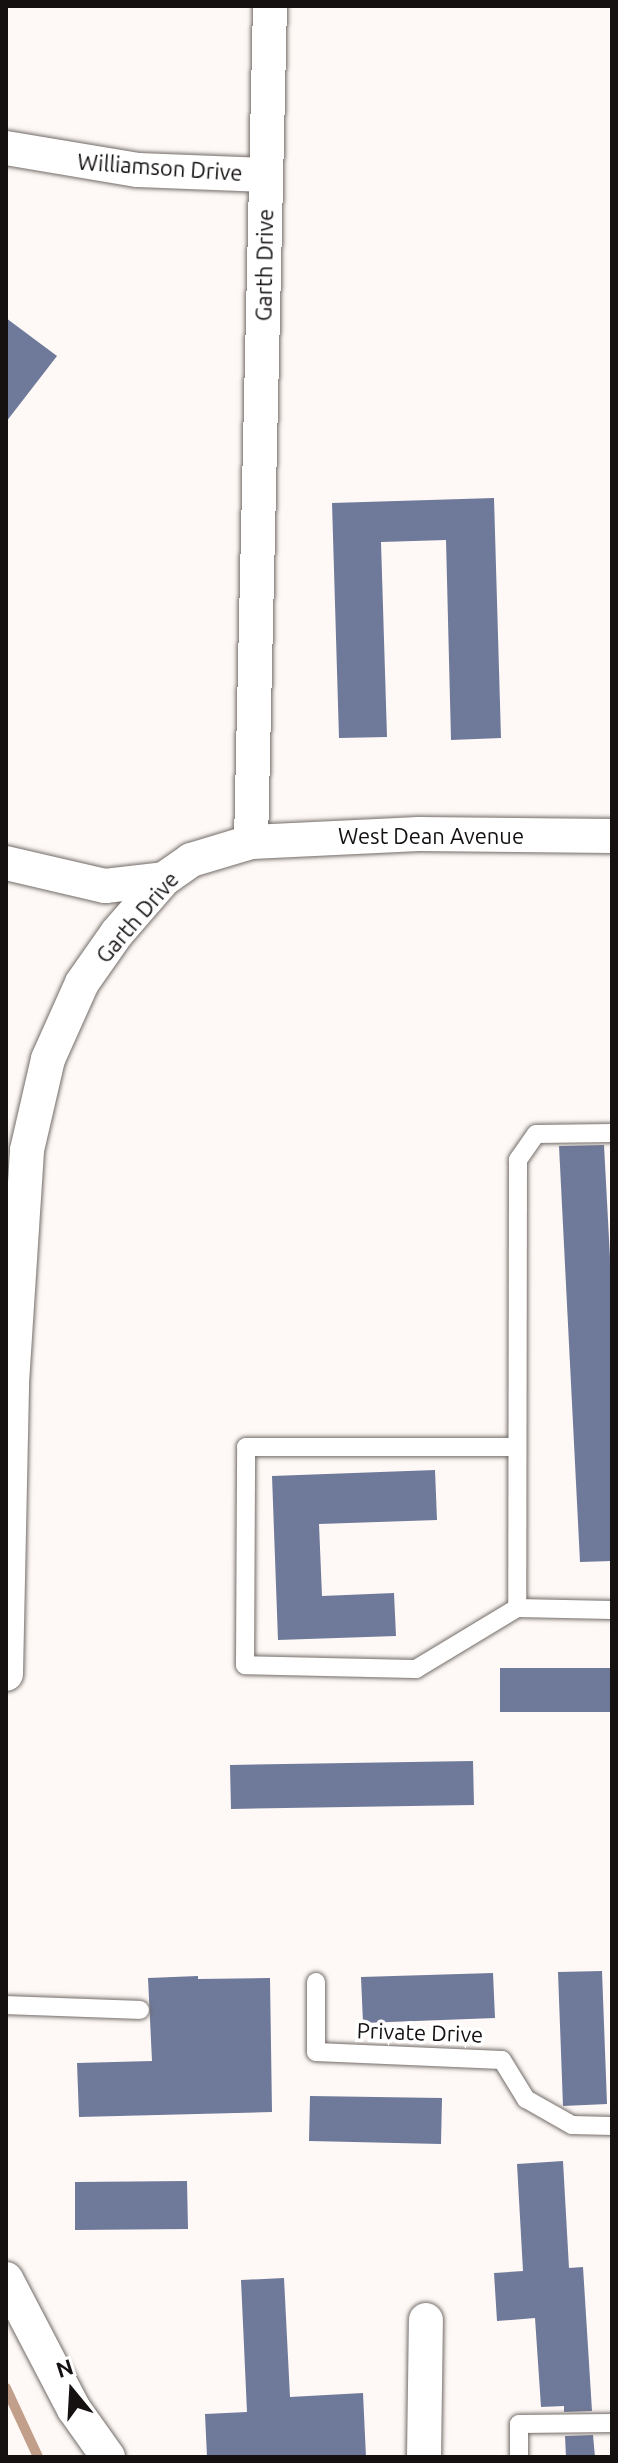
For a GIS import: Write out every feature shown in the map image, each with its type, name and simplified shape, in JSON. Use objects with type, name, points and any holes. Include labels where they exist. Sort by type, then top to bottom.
[{"type":"street","name":"Garth Drive","points":[[6,1674],[12,1383],[27,1150],[48,1059],[82,983],[117,933],[164,879],[191,860],[251,842],[270,6]]},
{"type":"street","name":"Williamson Drive","points":[[6,148],[138,170],[266,175]]},
{"type":"street","name":"West Dean Avenue","points":[[251,842],[419,834],[612,836]]},
{"type":"street","points":[[6,863],[105,886],[164,879]]},
{"type":"street","points":[[6,2279],[74,2409],[108,2457]]},
{"type":"street","points":[[424,2457],[426,2320]]},
{"type":"lane","points":[[517,1608],[518,1160],[536,1134],[612,1133]]},
{"type":"lane","points":[[517,1447],[246,1447],[245,1665],[416,1669],[517,1608],[612,1610]]},
{"type":"lane","name":"Private Drive","points":[[316,1982],[316,2052],[502,2060],[526,2099],[572,2125],[612,2126]]},
{"type":"lane","points":[[6,2005],[140,2010]]},
{"type":"lane","points":[[519,2457],[519,2424],[612,2423]]},
{"type":"building","points":[[6,318],[57,356],[6,422]]},
{"type":"building","points":[[494,498],[501,738],[451,740],[446,540],[381,542],[387,737],[339,738],[332,503]]},
{"type":"building","points":[[604,1145],[612,1295],[612,1561],[580,1562],[559,1146]]},
{"type":"building","points":[[435,1470],[437,1520],[319,1524],[322,1596],[394,1593],[396,1636],[278,1640],[272,1476]]},
{"type":"building","points":[[500,1668],[612,1668],[612,1712],[500,1712]]},
{"type":"building","points":[[473,1761],[474,1805],[231,1809],[230,1765]]},
{"type":"building","points":[[602,1971],[607,2104],[563,2106],[558,1972]]},
{"type":"building","points":[[493,1973],[495,2018],[363,2023],[361,1977]]},
{"type":"building","points":[[198,1976],[198,1979],[270,1978],[272,2112],[79,2117],[77,2063],[152,2061],[148,1978]]},
{"type":"building","points":[[310,2096],[442,2098],[441,2144],[309,2141]]},
{"type":"building","points":[[563,2161],[569,2268],[583,2267],[592,2411],[564,2412],[564,2406],[541,2407],[535,2318],[497,2321],[494,2273],[523,2271],[517,2164]]},
{"type":"building","points":[[187,2181],[188,2229],[75,2230],[75,2182]]},
{"type":"building","points":[[284,2278],[290,2397],[363,2393],[366,2457],[207,2457],[205,2414],[247,2412],[241,2280]]},
{"type":"building","points":[[593,2435],[595,2457],[566,2457],[565,2436]]},
{"type":"waterway","points":[[6,2388],[38,2457]]}]
